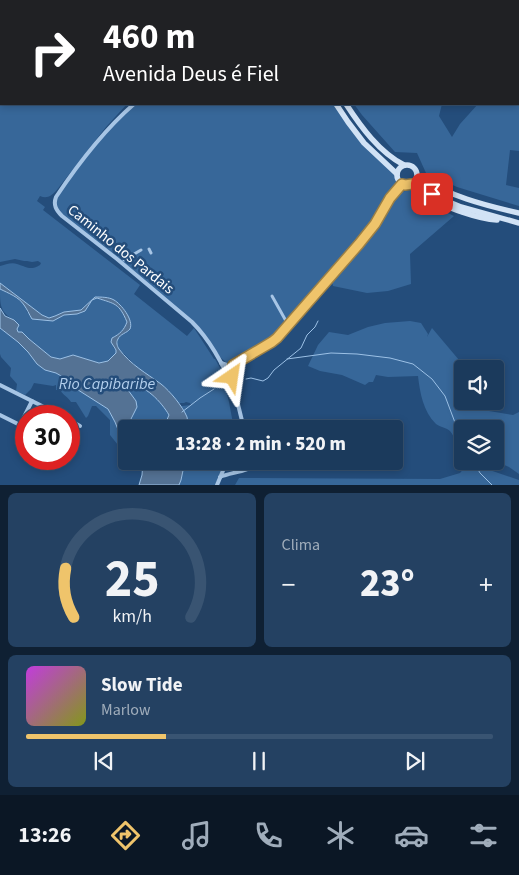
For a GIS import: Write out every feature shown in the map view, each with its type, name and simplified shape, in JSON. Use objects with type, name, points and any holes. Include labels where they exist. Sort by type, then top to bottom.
[{"type":"main road","points":[[337,105],[364,143],[397,174],[402,184],[412,184],[417,180],[418,176]]},
{"type":"main road","points":[[347,105],[363,128],[381,148],[404,165],[414,167],[418,176],[464,199],[519,214]]},
{"type":"main road","points":[[397,174],[404,165]]},
{"type":"main road","points":[[412,184],[461,207],[519,223]]},
{"type":"street","name":"Caminho dos Pardais","points":[[133,105],[99,140],[56,197],[54,205],[62,216],[192,322],[202,333],[221,363]]},
{"type":"street","points":[[221,363],[233,365],[277,338],[359,244],[375,224],[390,198],[402,184]]},
{"type":"street","points":[[124,260],[141,250]]},
{"type":"street","points":[[272,296],[286,321]]},
{"type":"street","points":[[221,363],[235,393]]},
{"type":"street","points":[[233,365],[230,372],[242,420]]},
{"type":"street","points":[[0,385],[40,405]]},
{"type":"street","points":[[30,405],[32,401]]},
{"type":"street","points":[[0,415],[15,422]]},
{"type":"street","points":[[217,485],[223,470]]},
{"type":"street","points":[[220,477],[244,470]]},
{"type":"shaded area","points":[[0,105],[126,105],[106,127],[56,191],[49,196],[40,196],[37,201],[45,207],[43,210],[140,285],[134,294],[187,336],[194,328],[225,377],[223,380],[232,420],[187,420],[179,405],[191,405],[190,403],[178,403],[170,392],[146,375],[118,348],[118,338],[129,329],[131,322],[120,305],[95,297],[81,310],[64,312],[49,318],[42,315],[0,283],[0,266],[15,263],[31,268],[37,267],[41,263],[38,261],[32,262],[15,259],[0,262]]},
{"type":"shaded area","points":[[133,105],[337,105],[348,122],[402,184],[359,244],[277,338],[243,358],[228,364],[220,357],[197,325],[59,213],[54,201],[99,140]]},
{"type":"shaded area","points":[[355,105],[442,105],[439,116],[452,137],[460,124],[477,105],[519,105],[519,151],[510,150],[506,185],[519,188],[519,206],[457,187],[426,173],[417,153],[395,152]]},
{"type":"shaded area","points":[[411,190],[425,195],[432,205],[454,216],[410,254],[411,284],[388,291],[367,293],[333,286],[332,282],[378,225],[400,192]]},
{"type":"shaded area","points":[[0,289],[18,298],[25,305],[27,312],[38,319],[53,320],[64,315],[85,311],[92,300],[97,298],[116,306],[127,322],[121,332],[112,338],[116,353],[108,361],[99,363],[73,355],[60,359],[51,357],[22,332],[18,332],[14,320],[3,311]]},
{"type":"shaded area","points":[[410,321],[421,323],[428,334],[427,337],[432,328],[459,360],[454,360],[454,410],[483,410],[513,415],[519,412],[519,474],[504,465],[504,420],[454,420],[454,438],[450,431],[436,424],[425,408],[418,376],[388,377],[376,375],[373,382],[365,385],[342,375],[320,371],[308,366],[318,345],[329,332],[348,335],[385,323]]},
{"type":"shaded area","points":[[0,328],[18,342],[37,364],[45,370],[63,377],[75,388],[108,409],[118,430],[118,445],[110,435],[110,420],[96,406],[92,406],[86,418],[80,405],[76,402],[71,402],[60,390],[56,390],[56,385],[34,383],[25,395],[16,391],[17,384],[10,376],[11,368],[0,354]]},
{"type":"shaded area","points":[[129,387],[139,387],[149,392],[166,410],[169,415],[167,420],[131,420],[136,401],[128,390]]},
{"type":"shaded area","points":[[183,470],[221,470],[215,485],[179,485]]},
{"type":"shaded area","points":[[463,470],[490,470],[519,480],[519,485],[235,485],[239,478],[440,479],[460,473]]},
{"type":"water","name":"Rio Capibaribe","points":[[0,283],[42,315],[49,318],[64,312],[81,310],[95,297],[110,298],[117,302],[126,313],[131,325],[130,329],[118,339],[118,348],[134,364],[161,384],[172,395],[185,413],[188,420],[167,420],[169,415],[162,405],[146,390],[135,386],[129,387],[128,390],[136,401],[137,407],[131,420],[118,420],[118,430],[108,409],[75,388],[63,377],[45,370],[37,364],[18,342],[0,328],[0,308],[5,316],[14,320],[19,325],[18,332],[22,332],[51,357],[60,359],[73,355],[99,363],[108,361],[116,353],[111,342],[112,338],[121,332],[127,322],[116,305],[97,298],[92,300],[85,311],[77,314],[64,315],[53,321],[32,319],[19,300],[0,289]]},
{"type":"water","points":[[142,470],[183,470],[179,485],[139,485]]},
{"type":"waterway","points":[[246,379],[251,378],[263,381],[268,378],[274,370],[301,348],[307,335],[318,321]]},
{"type":"waterway","points":[[287,359],[331,353],[357,354],[390,358],[413,364],[432,379],[445,396],[454,420]]},
{"type":"waterway","points":[[182,412],[214,389]]},
{"type":"waterway","points":[[478,470],[492,485]]},
{"type":"route","points":[[232,377],[230,372],[233,365],[277,338],[322,287],[375,224],[390,198],[402,184],[412,184],[432,194]]}]
